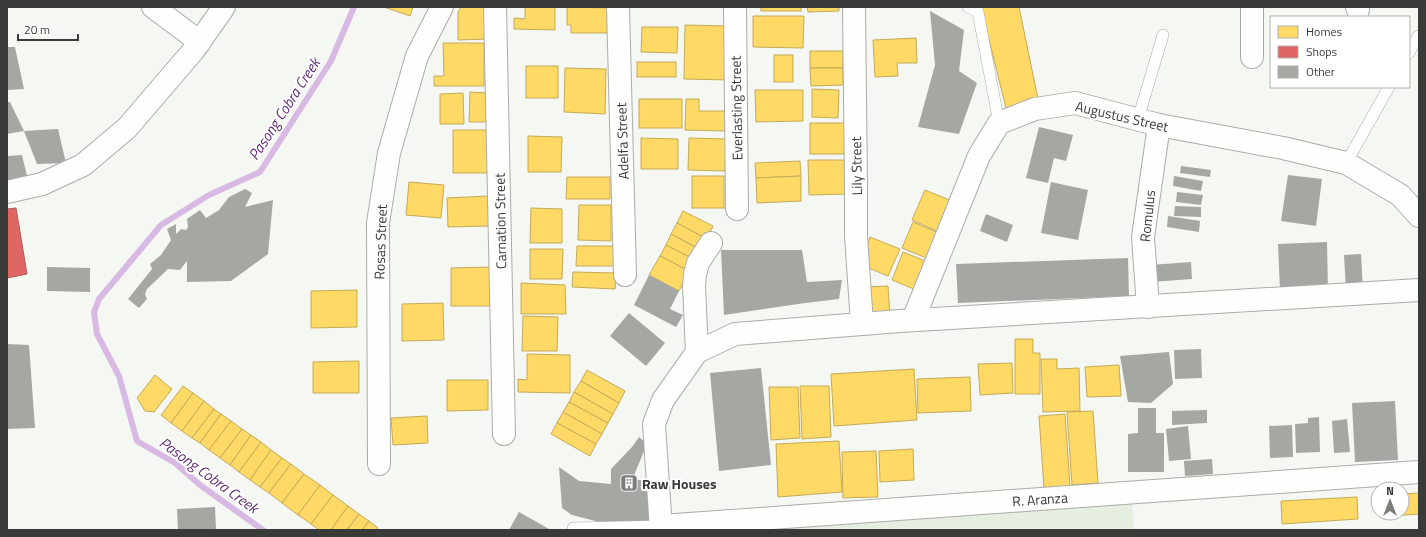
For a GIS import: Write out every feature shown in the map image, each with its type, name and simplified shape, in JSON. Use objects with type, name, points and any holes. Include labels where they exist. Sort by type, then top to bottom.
[{"type":"street","points":[[152,7],[200,42]]},
{"type":"street","points":[[7,192],[42,184],[84,165],[127,128],[200,42],[224,7]]},
{"type":"street","name":"Rosas Street","points":[[379,464],[378,223],[389,153],[417,56],[442,7]]},
{"type":"street","name":"Carnation Street","points":[[495,7],[504,434]]},
{"type":"street","name":"Adelfa Street","points":[[618,7],[625,275]]},
{"type":"street","name":"Everlasting Street","points":[[735,7],[737,210]]},
{"type":"street","name":"Lily Street","points":[[854,7],[856,236],[862,324]]},
{"type":"street","points":[[1252,7],[1252,57]]},
{"type":"street","name":"Augustus Street","points":[[999,123],[1035,109],[1075,103],[1159,125],[1276,147],[1346,163],[1400,195],[1419,216]]},
{"type":"street","points":[[913,320],[979,156],[999,123]]},
{"type":"street","name":"Romulus","points":[[1148,307],[1143,237],[1159,125]]},
{"type":"street","points":[[697,352],[694,286],[695,274],[698,263],[711,243]]},
{"type":"street","points":[[661,528],[654,424],[663,400],[697,352],[735,334],[913,320],[1419,290]]},
{"type":"street","name":"R. Aranza","points":[[661,528],[1419,472]]},
{"type":"lane","points":[[968,7],[978,12],[999,123]]},
{"type":"lane","points":[[1138,119],[1163,36]]},
{"type":"lane","points":[[1410,51],[1418,36]]},
{"type":"lane","points":[[1346,163],[1388,88]]},
{"type":"lane","points":[[574,528],[661,528]]},
{"type":"shaded area","points":[[1132,504],[1134,530],[720,530]]},
{"type":"building: Homes","points":[[384,7],[413,7],[410,16]]},
{"type":"building: Homes","points":[[461,7],[488,7],[489,39],[458,40],[458,12]]},
{"type":"building: Homes","points":[[525,7],[555,7],[555,30],[514,29],[514,18],[525,19]]},
{"type":"building: Homes","points":[[567,7],[609,8],[608,33],[571,33],[571,25],[567,25]]},
{"type":"building: Homes","points":[[761,7],[801,7],[801,11],[761,11]]},
{"type":"building: Homes","points":[[807,7],[839,7],[839,11],[808,12]]},
{"type":"building: Homes","points":[[981,7],[1019,7],[1038,99],[1006,108]]},
{"type":"building: Homes","points":[[753,16],[804,16],[803,48],[753,47]]},
{"type":"building: Homes","points":[[685,25],[729,26],[729,80],[684,79]]},
{"type":"building: Homes","points":[[642,27],[678,27],[677,53],[641,52]]},
{"type":"building: Homes","points":[[916,38],[917,63],[897,63],[898,76],[875,77],[873,40]]},
{"type":"building: Homes","points":[[443,43],[484,43],[484,86],[434,86],[434,76],[444,76]]},
{"type":"building: Homes","points":[[810,51],[843,51],[843,68],[810,68]]},
{"type":"building: Homes","points":[[774,55],[793,55],[793,82],[774,82]]},
{"type":"building: Homes","points":[[637,62],[676,62],[676,77],[637,77]]},
{"type":"building: Homes","points":[[526,66],[558,66],[558,98],[526,98]]},
{"type":"building: Homes","points":[[565,68],[606,69],[605,114],[564,112]]},
{"type":"building: Homes","points":[[810,68],[843,68],[843,85],[811,86]]},
{"type":"building: Homes","points":[[812,89],[839,90],[838,118],[812,117]]},
{"type":"building: Homes","points":[[755,90],[803,90],[803,121],[756,122]]},
{"type":"building: Homes","points":[[470,92],[488,93],[487,122],[469,122]]},
{"type":"building: Homes","points":[[463,93],[464,124],[440,124],[440,94]]},
{"type":"building: Homes","points":[[639,99],[682,99],[682,128],[639,128]]},
{"type":"building: Homes","points":[[686,99],[699,99],[699,111],[726,111],[725,131],[685,130]]},
{"type":"building: Homes","points":[[810,123],[849,123],[849,154],[810,154]]},
{"type":"building: Homes","points":[[453,130],[487,130],[488,173],[453,173]]},
{"type":"building: Homes","points":[[528,136],[562,137],[561,172],[528,172]]},
{"type":"building: Homes","points":[[641,138],[678,139],[678,169],[641,169]]},
{"type":"building: Homes","points":[[689,138],[726,139],[725,171],[688,170]]},
{"type":"building: Homes","points":[[808,160],[849,160],[850,194],[809,195]]},
{"type":"building: Homes","points":[[800,161],[801,176],[756,178],[755,163]]},
{"type":"building: Homes","points":[[692,176],[724,176],[724,208],[692,208]]},
{"type":"building: Homes","points":[[801,176],[801,201],[757,203],[756,178]]},
{"type":"building: Homes","points":[[567,177],[610,177],[610,199],[566,199]]},
{"type":"building: Homes","points":[[409,182],[444,185],[441,218],[406,215]]},
{"type":"building: Homes","points":[[925,190],[952,201],[939,232],[912,220]]},
{"type":"building: Homes","points":[[488,196],[489,226],[448,227],[447,198]]},
{"type":"building: Homes","points":[[579,205],[611,205],[611,241],[578,240]]},
{"type":"building: Homes","points":[[531,208],[562,209],[562,243],[530,243]]},
{"type":"building: Homes","points":[[683,211],[713,226],[707,239],[677,223]]},
{"type":"building: Homes","points":[[913,222],[941,234],[931,260],[902,248]]},
{"type":"building: Homes","points":[[677,223],[707,239],[701,250],[671,234]]},
{"type":"building: Homes","points":[[671,234],[701,250],[695,260],[666,245]]},
{"type":"building: Homes","points":[[870,237],[900,249],[888,276],[859,264]]},
{"type":"building: Homes","points":[[666,245],[695,260],[689,271],[660,256]]},
{"type":"building: Homes","points":[[577,246],[614,246],[613,266],[576,266]]},
{"type":"building: Homes","points":[[530,249],[563,249],[562,279],[530,279]]},
{"type":"building: Homes","points":[[903,252],[933,264],[921,292],[892,280]]},
{"type":"building: Homes","points":[[660,256],[689,271],[679,291],[649,275]]},
{"type":"building: Homes","points":[[492,267],[492,306],[451,306],[451,268]]},
{"type":"building: Homes","points":[[573,272],[616,273],[615,289],[572,287]]},
{"type":"building: Homes","points":[[521,283],[565,285],[566,314],[521,314]]},
{"type":"building: Homes","points":[[888,286],[890,315],[866,316],[865,287]]},
{"type":"building: Homes","points":[[357,290],[357,327],[311,328],[311,291]]},
{"type":"building: Homes","points":[[443,303],[444,340],[402,341],[402,304]]},
{"type":"building: Homes","points":[[523,316],[558,317],[557,351],[522,351]]},
{"type":"building: Homes","points":[[1015,339],[1033,339],[1033,353],[1040,353],[1040,394],[1015,394]]},
{"type":"building: Homes","points":[[527,354],[570,355],[570,393],[518,392],[518,379],[527,380]]},
{"type":"building: Homes","points":[[1041,359],[1057,359],[1057,369],[1079,368],[1080,411],[1043,412]]},
{"type":"building: Homes","points":[[359,361],[359,393],[313,393],[313,362]]},
{"type":"building: Homes","points":[[1012,363],[1013,393],[980,395],[978,364]]},
{"type":"building: Homes","points":[[1119,365],[1121,396],[1087,397],[1085,367]]},
{"type":"building: Homes","points":[[914,369],[917,420],[834,426],[831,374]]},
{"type":"building: Homes","points":[[587,370],[625,391],[619,403],[581,381]]},
{"type":"building: Homes","points":[[155,375],[172,389],[154,412],[145,411],[137,398]]},
{"type":"building: Homes","points":[[970,377],[971,411],[918,413],[917,379]]},
{"type":"building: Homes","points":[[447,380],[488,380],[488,410],[447,411]]},
{"type":"building: Homes","points":[[581,381],[619,403],[613,414],[574,392]]},
{"type":"building: Homes","points":[[183,386],[193,393],[171,423],[161,415]]},
{"type":"building: Homes","points":[[800,386],[829,386],[831,437],[802,439]]},
{"type":"building: Homes","points":[[769,387],[798,387],[800,438],[771,440]]},
{"type":"building: Homes","points":[[574,392],[613,414],[608,423],[569,402]]},
{"type":"building: Homes","points":[[193,393],[204,401],[182,431],[171,423]]},
{"type":"building: Homes","points":[[204,401],[214,409],[192,438],[182,431]]},
{"type":"building: Homes","points":[[569,402],[608,423],[602,434],[563,412]]},
{"type":"building: Homes","points":[[214,409],[221,414],[200,443],[192,438]]},
{"type":"building: Homes","points":[[1093,411],[1098,483],[1072,485],[1067,412]]},
{"type":"building: Homes","points":[[563,412],[602,434],[596,444],[557,423]]},
{"type":"building: Homes","points":[[221,414],[231,421],[209,450],[200,443]]},
{"type":"building: Homes","points":[[1065,414],[1070,486],[1044,488],[1039,416]]},
{"type":"building: Homes","points":[[427,416],[428,443],[393,445],[391,418]]},
{"type":"building: Homes","points":[[231,421],[242,429],[220,458],[209,450]]},
{"type":"building: Homes","points":[[557,423],[596,444],[590,456],[551,434]]},
{"type":"building: Homes","points":[[242,429],[251,435],[230,465],[220,458]]},
{"type":"building: Homes","points":[[251,435],[261,442],[239,472],[230,465]]},
{"type":"building: Homes","points":[[839,441],[842,492],[778,497],[776,444]]},
{"type":"building: Homes","points":[[261,442],[271,450],[250,480],[239,472]]},
{"type":"building: Homes","points":[[913,449],[914,480],[880,482],[879,451]]},
{"type":"building: Homes","points":[[271,450],[282,458],[260,487],[250,480]]},
{"type":"building: Homes","points":[[876,451],[878,497],[843,498],[842,452]]},
{"type":"building: Homes","points":[[282,458],[291,464],[269,493],[260,487]]},
{"type":"building: Homes","points":[[291,464],[304,474],[282,503],[269,493]]},
{"type":"building: Homes","points":[[304,474],[320,485],[298,515],[282,503]]},
{"type":"building: Homes","points":[[320,485],[333,495],[311,524],[298,515]]},
{"type":"building: Homes","points":[[1419,493],[1419,514],[1410,515],[1410,494]]},
{"type":"building: Homes","points":[[333,495],[348,506],[331,530],[319,530],[311,524]]},
{"type":"building: Homes","points":[[1357,497],[1358,519],[1282,524],[1281,501]]},
{"type":"building: Homes","points":[[348,506],[359,514],[347,530],[331,530]]},
{"type":"building: Homes","points":[[359,514],[369,521],[362,530],[347,530]]},
{"type":"building: Homes","points":[[369,521],[378,528],[376,530],[362,530]]},
{"type":"building: Shops","points":[[16,208],[27,274],[7,278],[7,209]]},
{"type":"building: Other","points":[[930,11],[964,30],[959,71],[977,83],[959,134],[918,127],[935,65]]},
{"type":"building: Other","points":[[7,47],[15,47],[24,89],[7,90]]},
{"type":"building: Other","points":[[7,102],[10,102],[24,131],[7,134]]},
{"type":"building: Other","points":[[1039,127],[1073,135],[1066,161],[1054,158],[1048,183],[1026,178]]},
{"type":"building: Other","points":[[58,129],[66,163],[37,164],[24,131]]},
{"type":"building: Other","points":[[22,155],[29,184],[7,187],[7,156]]},
{"type":"building: Other","points":[[1181,166],[1211,170],[1210,177],[1180,173]]},
{"type":"building: Other","points":[[1288,175],[1322,179],[1316,226],[1281,221]]},
{"type":"building: Other","points":[[1174,176],[1203,181],[1201,191],[1173,186]]},
{"type":"building: Other","points":[[1051,182],[1088,190],[1078,240],[1041,233]]},
{"type":"building: Other","points":[[245,189],[252,193],[245,207],[273,200],[268,254],[231,281],[187,282],[187,261],[180,270],[168,269],[147,289],[145,294],[147,299],[139,308],[128,299],[152,269],[150,264],[161,255],[171,240],[167,229],[176,224],[176,234],[181,229],[186,230],[188,227],[187,219],[200,210],[206,218],[219,210],[229,197]]},
{"type":"building: Other","points":[[1177,192],[1203,195],[1201,205],[1176,202]]},
{"type":"building: Other","points":[[1175,206],[1201,207],[1201,217],[1174,216]]},
{"type":"building: Other","points":[[986,214],[1013,225],[1007,242],[980,231]]},
{"type":"building: Other","points":[[1168,216],[1200,221],[1199,232],[1167,227]]},
{"type":"building: Other","points":[[1327,242],[1328,289],[1280,291],[1278,244]]},
{"type":"building: Other","points":[[721,250],[802,250],[807,282],[842,280],[839,299],[724,315]]},
{"type":"building: Other","points":[[1361,254],[1363,289],[1346,290],[1344,255]]},
{"type":"building: Other","points":[[1128,258],[1129,296],[958,303],[956,264]]},
{"type":"building: Other","points":[[1191,262],[1192,279],[1152,282],[1150,265]]},
{"type":"building: Other","points":[[47,267],[90,268],[90,292],[47,291]]},
{"type":"building: Other","points":[[649,275],[679,291],[670,309],[683,315],[676,327],[634,305]]},
{"type":"building: Other","points":[[629,313],[665,343],[646,366],[610,336]]},
{"type":"building: Other","points":[[7,344],[29,345],[35,428],[7,429]]},
{"type":"building: Other","points":[[1201,349],[1202,378],[1175,379],[1174,350]]},
{"type":"building: Other","points":[[1169,352],[1173,384],[1151,403],[1128,402],[1120,356]]},
{"type":"building: Other","points":[[761,368],[771,465],[719,471],[710,373]]},
{"type":"building: Other","points":[[1395,401],[1398,460],[1355,462],[1352,403]]},
{"type":"building: Other","points":[[1138,408],[1156,408],[1156,433],[1164,433],[1164,472],[1128,472],[1128,434],[1138,433]]},
{"type":"building: Other","points":[[1207,410],[1207,423],[1172,425],[1172,411]]},
{"type":"building: Other","points":[[1319,417],[1320,452],[1296,453],[1295,424],[1308,423],[1308,418]]},
{"type":"building: Other","points":[[1347,419],[1350,452],[1334,453],[1332,421]]},
{"type":"building: Other","points":[[1292,425],[1293,457],[1270,458],[1269,426]]},
{"type":"building: Other","points":[[1188,426],[1191,459],[1169,461],[1166,429]]},
{"type":"building: Other","name":"Raw Houses","points":[[639,437],[647,444],[632,480],[647,480],[652,525],[611,525],[572,515],[562,508],[559,467],[579,481],[611,484],[611,469],[632,447]]},
{"type":"building: Other","points":[[1212,459],[1213,474],[1185,476],[1184,461]]},
{"type":"building: Other","points":[[215,507],[216,529],[178,530],[177,509]]},
{"type":"building: Other","points":[[519,512],[551,530],[509,530]]},
{"type":"waterway","name":"Pasong Cobra Creek","points":[[263,530],[200,485],[175,463],[137,441],[119,376],[97,334],[94,312],[99,299],[161,225],[209,195],[260,172],[331,61],[354,7]]},
{"type":"place","name":"Raw Houses","points":[[629,483]]}]
